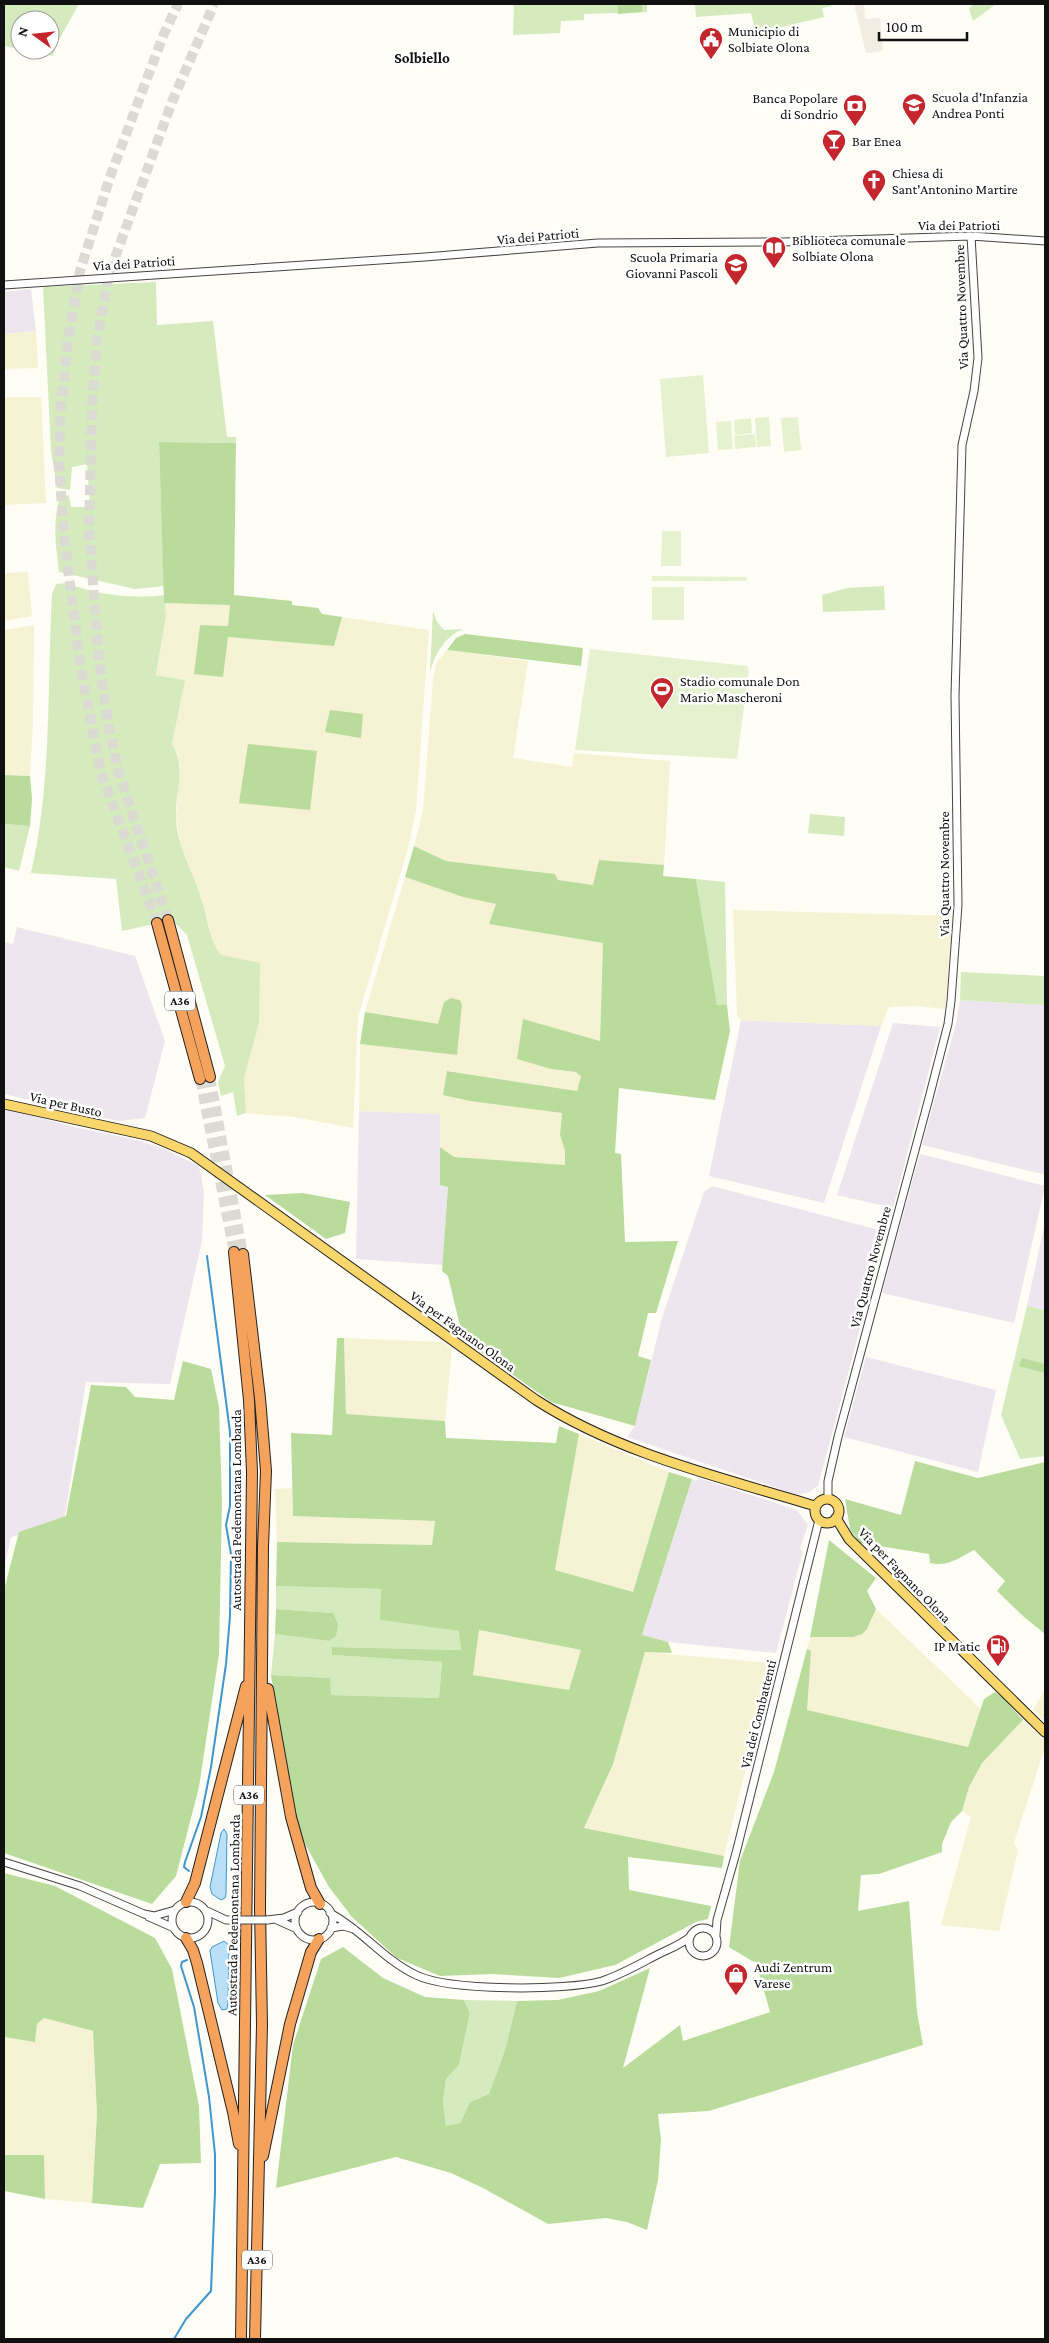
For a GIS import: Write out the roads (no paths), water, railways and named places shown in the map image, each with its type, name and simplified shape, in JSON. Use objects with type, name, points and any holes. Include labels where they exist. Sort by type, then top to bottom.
[{"type":"highway","name":"A36","points":[[162,922],[205,1078]]},
{"type":"highway","name":"Autostrada Pedemontana Lombarda","points":[[241,2339],[252,1472],[249,1400],[238,1253],[260,1398],[266,1471],[263,1547],[264,1666],[260,1907],[262,2025],[255,2339]]},
{"type":"highway","points":[[264,1666],[291,1817],[311,1888],[320,1904]]},
{"type":"highway","points":[[186,1902],[196,1883],[250,1668]]},
{"type":"highway","points":[[186,1938],[194,1950],[200,1973],[234,2112],[243,2170]]},
{"type":"highway","points":[[258,2182],[290,2024],[311,1952],[319,1939]]},
{"type":"main road","name":"Via per Busto","points":[[4,1104],[121,1130]]},
{"type":"main road","name":"Via per Fagnano Olona","points":[[121,1130],[150,1136],[190,1153],[564,1418],[629,1448],[815,1506]]},
{"type":"main road","points":[[828,1499],[820,1500],[815,1506],[815,1514],[819,1520],[826,1523],[836,1518]]},
{"type":"main road","name":"Via per Fagnano Olona","points":[[828,1499],[837,1505],[838,1512],[836,1518],[849,1539],[1045,1732]]},
{"type":"street","name":"Via dei Patrioti","points":[[4,285],[425,257],[598,243],[792,241],[971,236],[1045,241]]},
{"type":"street","name":"Via Quattro Novembre","points":[[828,1499],[828,1481],[838,1437],[929,1098],[948,1024],[951,1001],[958,905],[955,696],[961,452],[963,435],[976,383],[978,358],[971,236]]},
{"type":"street","name":"Via dei Combattenti","points":[[692,1951],[701,1956],[713,1953],[718,1943],[716,1935],[719,1914],[819,1520]]},
{"type":"street","points":[[4,1862],[80,1886],[174,1928],[186,1938],[195,1938],[206,1929],[228,1920]]},
{"type":"street","points":[[144,1914],[154,1916],[175,1910],[186,1902],[195,1902],[206,1911],[228,1920],[276,1920],[298,1912],[309,1903],[320,1904],[330,1913],[332,1922],[331,1928],[325,1936],[319,1939],[305,1938],[297,1929],[276,1920]]},
{"type":"street","points":[[174,1928],[172,1919],[175,1910]]},
{"type":"street","points":[[206,1911],[208,1923],[206,1929]]},
{"type":"street","points":[[297,1929],[295,1919],[298,1912]]},
{"type":"street","name":"Via dei Combattenti","points":[[330,1913],[356,1930],[406,1970],[429,1980],[458,1985],[573,1986],[600,1981],[622,1973],[673,1948],[690,1937],[696,1930],[705,1928],[719,1914]]},
{"type":"street","points":[[331,1928],[344,1926],[356,1930]]},
{"type":"street","points":[[705,1928],[716,1935]]},
{"type":"street","points":[[690,1937],[689,1943],[692,1951]]},
{"type":"street","points":[[673,1948],[680,1947],[692,1951]]},
{"type":"water","points":[[224,1829],[227,1834],[226,1894],[225,1898],[221,1900],[212,1894],[210,1887],[221,1833]]},
{"type":"water","points":[[224,1941],[229,1945],[228,2003],[227,2009],[222,2010],[218,2003],[210,1951],[212,1947]]},
{"type":"waterway","points":[[189,1871],[184,1867],[201,1817],[211,1767],[226,1664],[230,1616],[231,1554],[226,1525],[230,1506],[230,1432],[207,1256]]},
{"type":"waterway","points":[[174,2339],[186,2319],[211,2291],[215,2192],[215,2154],[209,2097],[194,2007],[181,1966],[182,1962],[187,1960]]},
{"type":"tunnel","points":[[157,923],[101,773],[79,658],[64,535],[59,464],[61,406],[68,340],[80,271],[110,177],[163,36],[178,4]]},
{"type":"tunnel","points":[[168,920],[118,770],[108,723],[99,660],[89,531],[92,406],[97,341],[109,274],[172,102],[214,4]]},
{"type":"tunnel","points":[[210,1077],[243,1254]]},
{"type":"tunnel","points":[[200,1079],[234,1252]]},
{"type":"place","name":"Municipio di Solbiate Olona","points":[[711,60]]},
{"type":"place","name":"Scuola d'Infanzia Andrea Ponti","points":[[914,126]]},
{"type":"place","name":"Banca Popolare di Sondrio","points":[[855,127]]},
{"type":"place","name":"Bar Enea","points":[[834,162]]},
{"type":"place","name":"Chiesa di Sant'Antonino Martire","points":[[874,202]]},
{"type":"place","name":"Biblioteca comunale Solbiate Olona","points":[[774,269]]},
{"type":"place","name":"Scuola Primaria Giovanni Pascoli","points":[[736,286]]},
{"type":"place","name":"Stadio comunale Don Mario Mascheroni","points":[[662,710]]},
{"type":"place","name":"IP Matic","points":[[998,1667]]},
{"type":"place","name":"Audi Zentrum Varese","points":[[736,1996]]},
{"type":"district","name":"Solbiello","points":[[422,58]]}]
